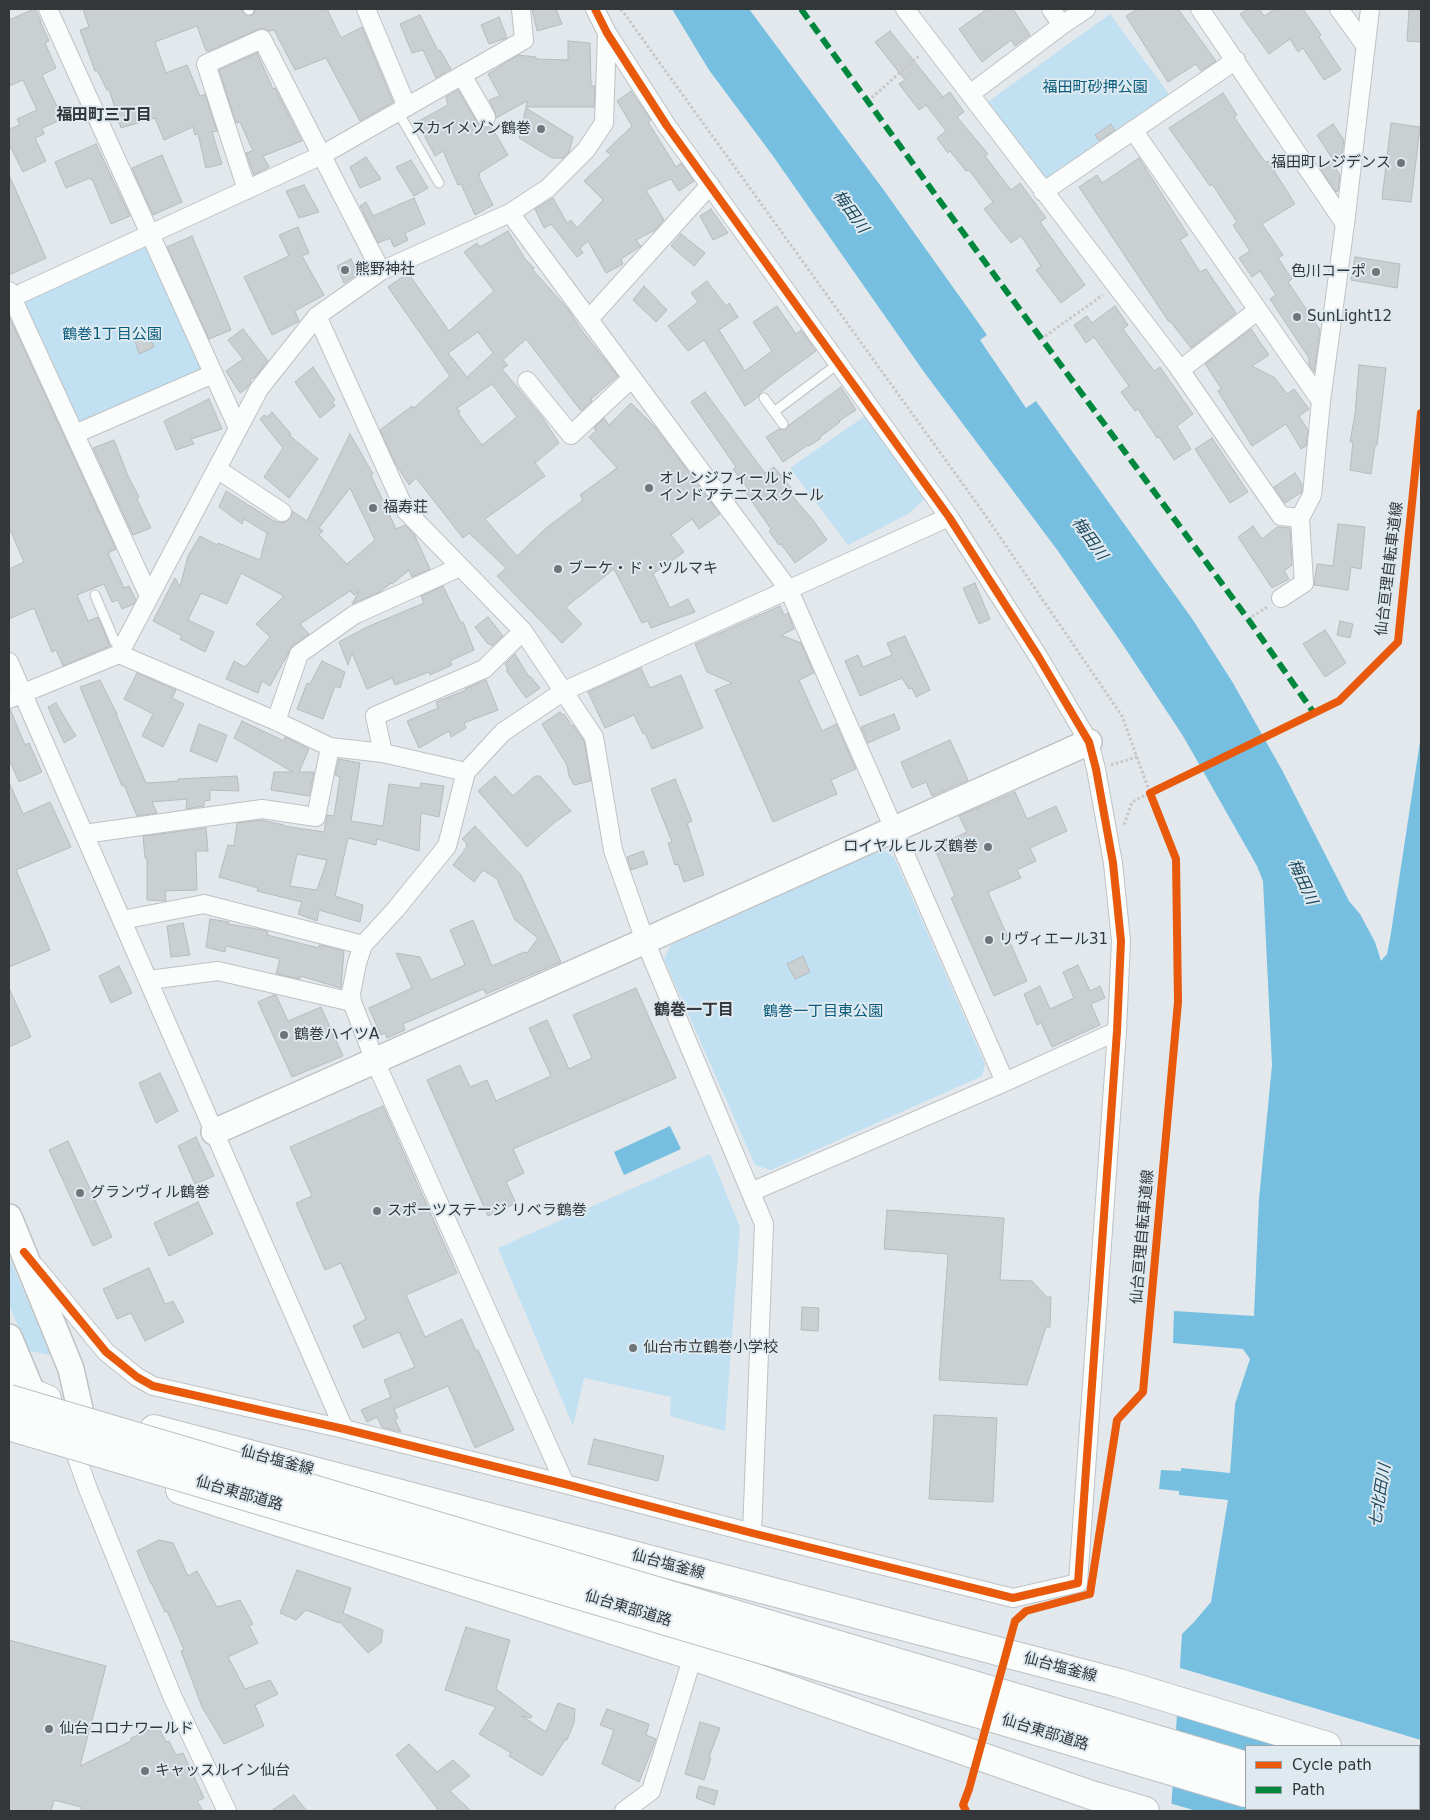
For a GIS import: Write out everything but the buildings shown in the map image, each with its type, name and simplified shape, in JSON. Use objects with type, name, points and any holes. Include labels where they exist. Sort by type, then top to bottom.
[{"type":"main road","name":"仙台塩釜線","points":[[17,1393],[80,1408],[1119,1683],[1324,1745]]},
{"type":"main road","name":"仙台東部道路","points":[[17,1393],[1245,1766]]},
{"type":"main road","name":"仙台東部道路","points":[[9,1426],[1245,1793]]},
{"type":"main road","points":[[9,1439],[77,1458],[693,1656],[1111,1801],[1145,1811]]},
{"type":"street","points":[[48,9],[238,428]]},
{"type":"street","points":[[366,9],[402,109]]},
{"type":"street","points":[[149,596],[10,296],[322,155],[524,40],[521,9]]},
{"type":"street","points":[[24,1252],[106,1352],[137,1378],[153,1386],[344,1429],[1012,1598],[1078,1583],[1117,1031],[1121,941],[1113,863],[1096,769],[1089,742],[1038,656],[949,517],[667,126],[607,33],[595,9]]},
{"type":"street","points":[[905,9],[1180,370],[1281,516],[1300,518]]},
{"type":"street","points":[[1051,9],[1062,25]]},
{"type":"street","points":[[970,94],[1086,9]]},
{"type":"street","points":[[1200,9],[1345,224]]},
{"type":"street","points":[[1339,9],[1365,45]]},
{"type":"street","points":[[1281,598],[1304,583],[1300,518],[1312,494],[1321,401],[1345,224],[1370,9]]},
{"type":"street","points":[[16,696],[121,650],[259,389],[317,316],[381,271],[510,213],[548,188],[586,150],[604,123],[607,33]]},
{"type":"street","points":[[247,190],[206,64],[262,39],[381,271]]},
{"type":"street","points":[[1043,192],[1236,60]]},
{"type":"street","points":[[462,75],[486,117]]},
{"type":"street","points":[[1133,130],[1321,401]]},
{"type":"street","points":[[589,319],[710,186]]},
{"type":"street","points":[[510,213],[789,590],[1005,1082]]},
{"type":"street","points":[[1180,370],[1258,310]]},
{"type":"street","points":[[317,316],[405,510],[523,631],[594,737],[613,850],[645,941],[764,1224],[752,1533]]},
{"type":"street","points":[[75,434],[213,374]]},
{"type":"street","points":[[526,381],[572,435],[632,378]]},
{"type":"street","points":[[217,469],[282,512]]},
{"type":"street","points":[[565,1484],[375,1061],[352,1002],[351,994],[357,963],[363,945],[396,909],[447,846],[466,772],[504,732],[564,691],[949,517]]},
{"type":"street","points":[[276,721],[299,654],[354,614],[460,566]]},
{"type":"street","points":[[383,753],[375,716],[484,669],[523,631]]},
{"type":"street","points":[[121,650],[330,747],[383,753],[466,772]]},
{"type":"street","points":[[9,662],[16,696],[84,834],[344,1429]]},
{"type":"street","points":[[214,1132],[1089,742]]},
{"type":"street","points":[[84,834],[262,809],[316,817],[330,747]]},
{"type":"street","points":[[122,920],[204,904],[363,945]]},
{"type":"street","points":[[149,980],[218,971],[352,1002]]},
{"type":"street","points":[[751,1192],[1005,1082],[1117,1031]]},
{"type":"street","points":[[9,1217],[71,1369],[80,1408],[77,1458],[88,1489],[173,1698],[227,1811]]},
{"type":"street","points":[[9,1337],[17,1393],[77,1458]]},
{"type":"street","points":[[624,1811],[651,1791],[693,1656]]},
{"type":"lane","points":[[402,109],[439,183]]},
{"type":"lane","points":[[775,411],[839,363]]},
{"type":"lane","points":[[764,398],[783,424]]},
{"type":"lane","points":[[95,595],[115,642],[121,650]]},
{"type":"path","points":[[621,9],[983,512],[1122,716],[1154,801]]},
{"type":"path","points":[[868,101],[932,45]]},
{"type":"path","points":[[1041,339],[1115,285]]},
{"type":"path","points":[[1248,620],[1281,598]]},
{"type":"path","points":[[1096,769],[1137,757]]},
{"type":"path","points":[[1124,828],[1132,802],[1160,788]]},
{"type":"green space","name":"福田町砂押公園","points":[[1110,14],[1171,97],[1045,184],[985,104]]},
{"type":"green space","name":"鶴巻1丁目公園","points":[[150,234],[213,374],[75,434],[12,298]]},
{"type":"green space","points":[[865,416],[925,499],[908,514],[848,545],[790,468]]},
{"type":"green space","name":"鶴巻一丁目東公園","points":[[882,849],[894,857],[985,1064],[982,1076],[771,1170],[755,1165],[664,959],[671,945]]},
{"type":"green space","points":[[710,1154],[740,1227],[725,1431],[670,1416],[671,1397],[584,1378],[573,1426],[498,1248]]},
{"type":"green space","points":[[9,1257],[51,1355],[29,1351],[9,1305]]},
{"type":"water","points":[[672,9],[749,9],[883,189],[987,335],[980,340],[1026,408],[1036,401],[1193,620],[1233,683],[1282,770],[1349,901],[1360,914],[1375,942],[1381,961],[1387,954],[1390,939],[1421,735],[1421,1811],[1171,1811],[1182,1634],[1211,1602],[1228,1500],[1179,1495],[1179,1491],[1159,1489],[1161,1470],[1181,1471],[1181,1468],[1230,1473],[1235,1404],[1250,1359],[1243,1349],[1173,1343],[1174,1311],[1254,1316],[1259,1199],[1272,1065],[1263,881],[1257,866],[1183,736],[1125,648],[1058,551],[924,372],[773,156],[709,70]]},
{"type":"water","points":[[670,1126],[681,1149],[624,1175],[614,1152]]},
{"type":"pier","points":[[1177,1667],[1421,1740],[1421,1787],[1420,1745],[1279,1745],[1174,1715]]},
{"type":"pier","points":[[1169,1803],[1197,1811],[1168,1811]]},
{"type":"marked path","points":[[801,9],[1248,619],[1314,713]]},
{"type":"cycle path","points":[[24,1252],[106,1352],[137,1377],[153,1386],[344,1429],[1013,1598],[1078,1583],[1117,1031],[1121,941],[1113,863],[1096,769],[1089,742],[1038,656],[949,517],[667,126],[607,33],[595,9]]},
{"type":"cycle path","name":"仙台亘理自転車道線","points":[[966,1811],[963,1805],[1015,1621],[1026,1611],[1090,1594],[1117,1420],[1143,1392],[1178,1002],[1176,859],[1150,793],[1339,701],[1398,642],[1421,413]]},
{"type":"place","name":"スカイメゾン鶴巻","points":[[541,129]]},
{"type":"place","name":"福田町レジデンス","points":[[1401,163]]},
{"type":"place","name":"熊野神社","points":[[345,270]]},
{"type":"place","name":"色川コーポ","points":[[1376,272]]},
{"type":"place","name":"SunLight12","points":[[1297,317]]},
{"type":"place","name":"オレンジフィールド インドアテニススクール","points":[[649,488]]},
{"type":"place","name":"福寿荘","points":[[373,508]]},
{"type":"place","name":"ブーケ・ド・ツルマキ","points":[[558,569]]},
{"type":"place","name":"ロイヤルヒルズ鶴巻","points":[[988,847]]},
{"type":"place","name":"リヴィエール31","points":[[989,940]]},
{"type":"place","name":"鶴巻ハイツA","points":[[284,1035]]},
{"type":"place","name":"グランヴィル鶴巻","points":[[80,1193]]},
{"type":"place","name":"スポーツステージ リベラ鶴巻","points":[[377,1211]]},
{"type":"place","name":"仙台市立鶴巻小学校","points":[[633,1348]]},
{"type":"place","name":"仙台コロナワールド","points":[[49,1729]]},
{"type":"place","name":"キャッスルイン仙台","points":[[145,1771]]},
{"type":"district","name":"福田町三丁目","points":[[104,116]]},
{"type":"district","name":"鶴巻一丁目","points":[[694,1011]]},
{"type":"water label","name":"梅田川","points":[[850,212]]},
{"type":"water label","name":"梅田川","points":[[1089,539]]},
{"type":"water label","name":"梅田川","points":[[1302,882]]},
{"type":"water label","name":"七北田川","points":[[1381,1496]]}]
